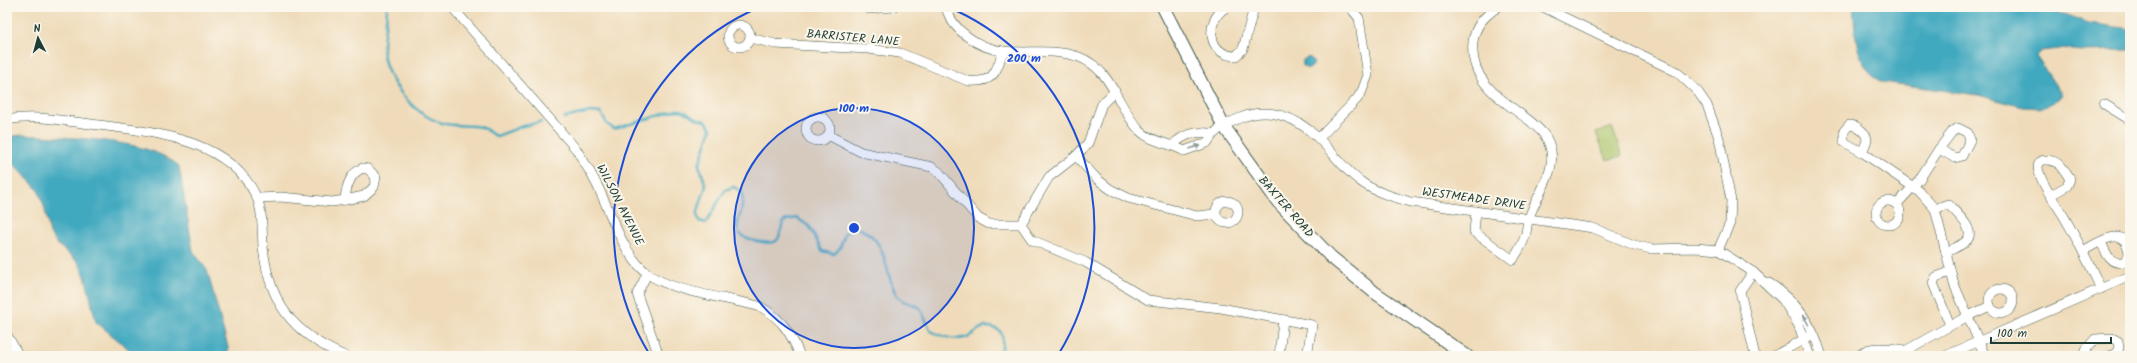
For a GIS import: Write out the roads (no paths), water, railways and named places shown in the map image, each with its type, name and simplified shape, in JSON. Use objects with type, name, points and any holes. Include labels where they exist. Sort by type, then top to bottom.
[{"type":"main road","name":"BAXTER ROAD","points":[[1163,7],[1223,125],[1278,202],[1331,257],[1374,292],[1467,356]]},
{"type":"street","name":"WILSON AVENUE","points":[[452,7],[576,149],[589,169],[625,244],[638,264],[647,274],[685,289],[761,306],[782,322],[789,330],[800,356]]},
{"type":"street","points":[[869,9],[893,7]]},
{"type":"street","name":"WESTMEADE DRIVE","points":[[946,7],[948,16],[965,36],[988,47],[1003,51],[1060,53],[1079,57],[1096,66],[1107,78],[1129,118],[1141,132],[1184,151],[1207,143],[1223,125],[1253,112],[1266,112],[1288,118],[1319,138],[1346,171],[1362,183],[1388,195],[1411,202],[1529,218],[1599,230],[1634,245],[1651,249],[1696,248],[1718,250],[1784,292],[1801,311],[1822,356]]},
{"type":"street","points":[[1227,7],[1222,10],[1212,24],[1212,40],[1223,53],[1236,56],[1243,49],[1254,7]]},
{"type":"street","points":[[1319,138],[1357,99],[1366,83],[1367,68],[1359,18],[1350,7]]},
{"type":"street","points":[[1476,211],[1474,232],[1513,260],[1524,241],[1529,218],[1549,172],[1552,156],[1548,139],[1542,131],[1493,94],[1480,79],[1473,48],[1474,34],[1479,23],[1498,7]]},
{"type":"street","points":[[1544,7],[1677,72],[1698,92],[1707,105],[1719,138],[1731,201],[1730,223],[1718,250]]},
{"type":"street","name":"BARRISTER LANE","points":[[750,38],[775,44],[868,49],[900,53],[968,81],[976,82],[984,81],[992,77],[997,69],[1003,51]]},
{"type":"street","points":[[1021,224],[1049,177],[1076,156],[1088,143],[1102,104],[1114,91]]},
{"type":"street","points":[[2104,104],[2130,120]]},
{"type":"street","points":[[7,120],[31,116],[132,130],[184,140],[218,156],[238,172],[249,184],[257,198],[269,282],[277,303],[291,320],[309,336],[345,356]]},
{"type":"street","points":[[1173,145],[1179,139],[1202,131],[1214,134]]},
{"type":"street","points":[[828,135],[861,152],[932,167],[939,172],[978,218],[989,224],[1021,224]]},
{"type":"street","points":[[1896,204],[1913,186],[1939,149]]},
{"type":"street","points":[[1862,152],[1913,186],[1926,197],[1935,209],[1950,272],[1985,356]]},
{"type":"street","points":[[1076,156],[1097,179],[1110,189],[1128,198],[1197,216],[1215,214]]},
{"type":"street","points":[[2051,195],[2083,250],[2101,289]]},
{"type":"street","points":[[257,198],[281,197],[332,202],[345,200]]},
{"type":"street","points":[[1935,209],[1948,204],[1969,229],[1970,235],[1966,242],[1946,252]]},
{"type":"street","points":[[1021,224],[1032,240],[1085,262],[1148,300],[1221,308],[1312,325],[1307,356]]},
{"type":"street","points":[[2083,250],[2101,242]]},
{"type":"street","points":[[1950,272],[1936,277],[1933,283],[1950,325]]},
{"type":"street","points":[[1754,273],[1740,291],[1755,356]]},
{"type":"street","name":"WESTMEADE DRIVE","points":[[1754,273],[1790,310],[1804,339],[1810,356]]},
{"type":"street","points":[[647,274],[637,294],[659,356]]},
{"type":"street","points":[[1945,356],[2130,276]]},
{"type":"street","points":[[1899,354],[1950,325],[1990,306]]},
{"type":"street","points":[[1279,356],[1283,320]]},
{"type":"street","points":[[1774,356],[1813,334]]},
{"type":"street","points":[[7,336],[19,356]]},
{"type":"street","points":[[2084,356],[2087,348],[2095,339],[2112,338],[2118,341],[2120,348],[2116,354],[2110,356]]},
{"type":"street","points":[[1860,356],[1862,352],[1867,349],[1901,349],[1899,354]]},
{"type":"water","points":[[1853,7],[2029,7],[2064,14],[2089,23],[2130,29],[2130,50],[2083,51],[2059,49],[2041,51],[2036,56],[2062,95],[2055,102],[2040,108],[2023,107],[1978,95],[1882,82],[1866,67],[1861,58],[1856,39]]},
{"type":"water","points":[[1306,58],[1310,58],[1312,59],[1312,67],[1306,68],[1303,65],[1303,61]]},
{"type":"water","points":[[22,135],[82,138],[126,144],[147,149],[165,156],[179,166],[193,251],[207,270],[228,347],[228,356],[133,356],[131,351],[96,322],[85,276],[78,262],[57,244],[50,234],[44,206],[38,190],[10,160],[7,154],[7,143],[13,136]]},
{"type":"waterway","points":[[387,7],[383,47],[385,64],[403,96],[421,113],[442,123],[483,128],[497,136],[523,126],[541,122]]},
{"type":"waterway","points":[[564,118],[590,112],[601,113],[607,124],[614,129],[681,110],[697,119],[706,121],[711,129],[699,165],[706,186],[697,214],[699,221],[706,223],[725,190],[734,187],[742,192],[743,201],[738,230],[741,235],[749,239],[769,243],[774,242],[779,238],[784,221],[797,218],[810,227],[822,251],[834,254],[840,248],[845,233],[857,228],[867,233],[875,240],[884,257],[892,286],[896,294],[901,300],[920,308],[931,331],[953,339],[958,339],[969,336],[984,327],[997,329],[1000,331],[1003,339],[1001,356]]}]
